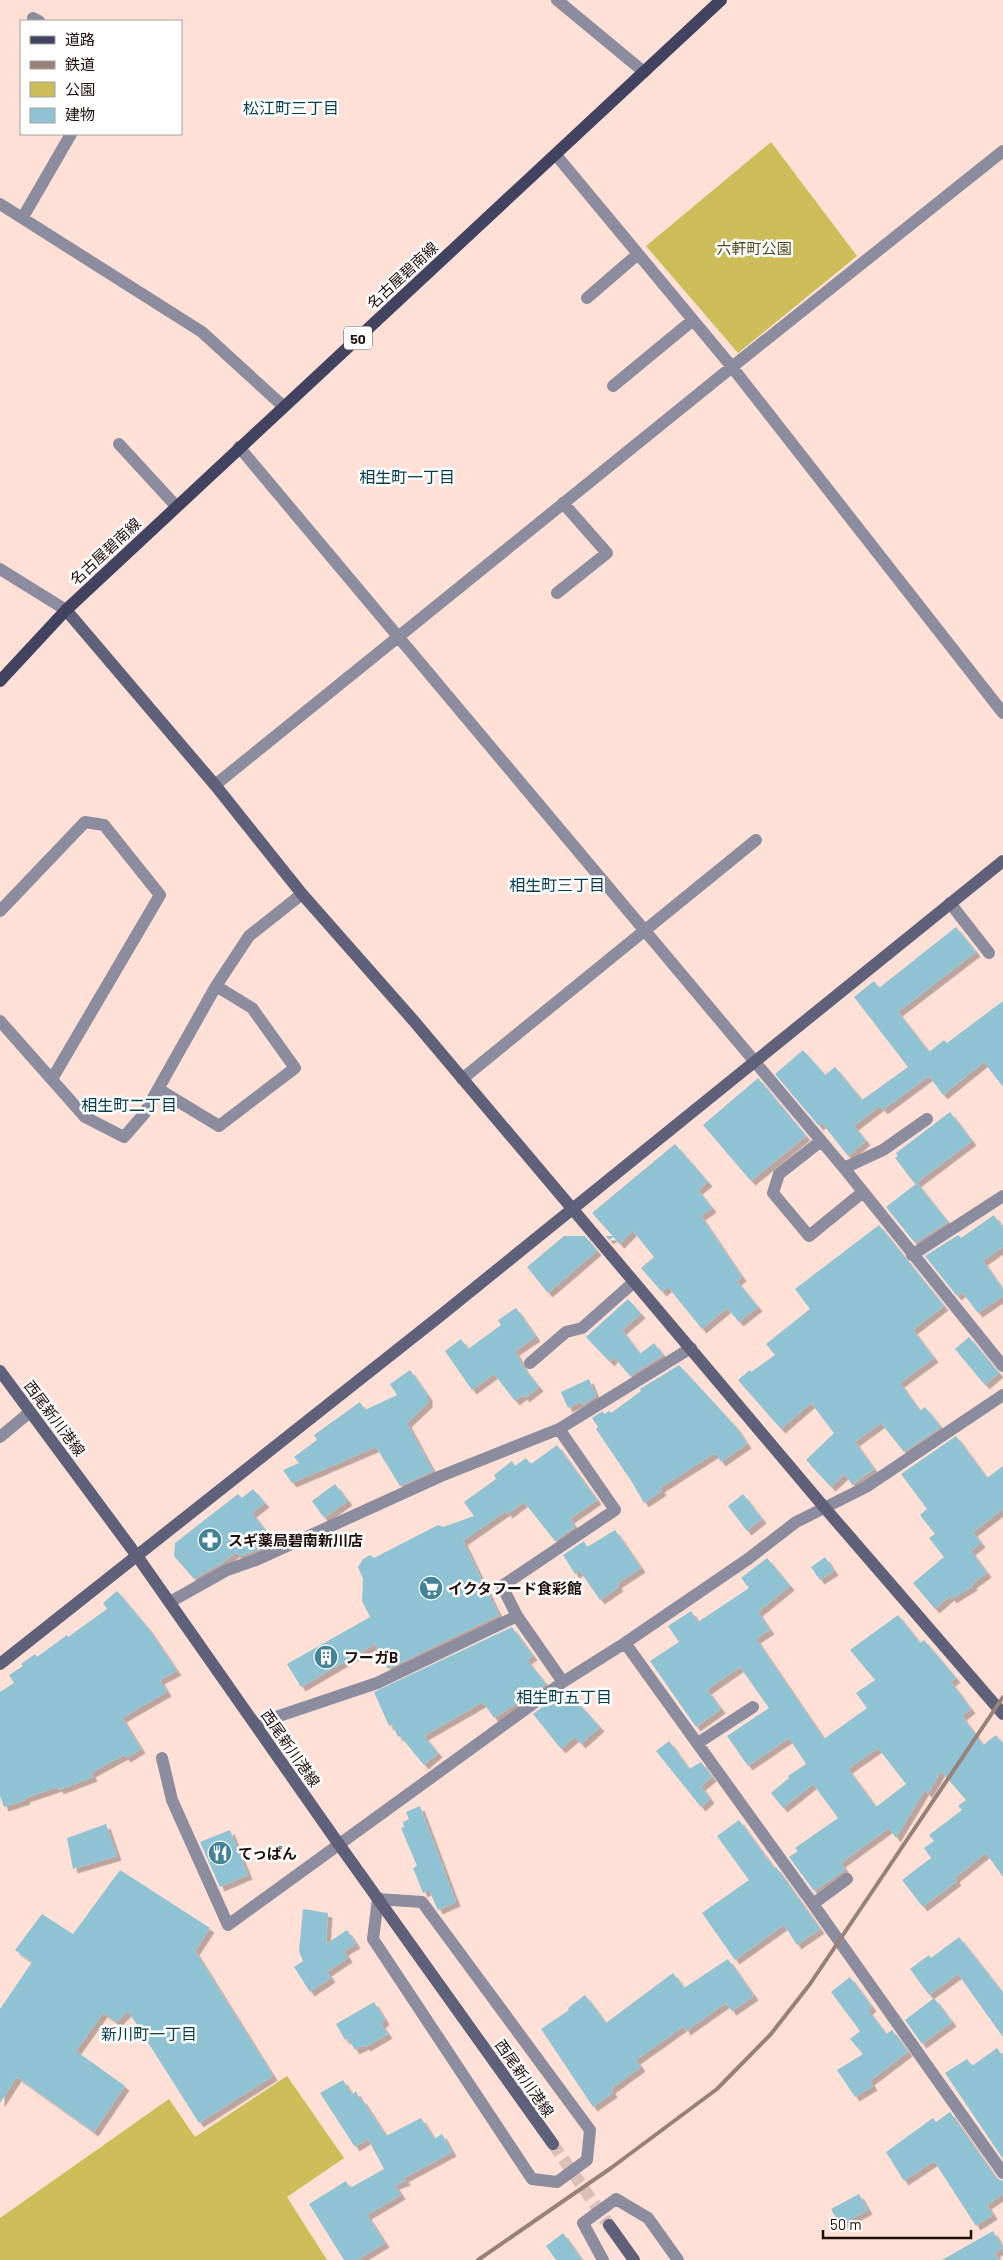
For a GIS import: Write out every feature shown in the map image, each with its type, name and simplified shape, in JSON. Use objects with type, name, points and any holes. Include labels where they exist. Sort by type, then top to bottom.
[{"type":"main road","name":"名古屋碧南線","points":[[0,681],[66,610],[176,506],[721,0]]},
{"type":"street","points":[[557,0],[644,72]]},
{"type":"street","points":[[23,217],[70,135]]},
{"type":"street","points":[[214,785],[1003,151]]},
{"type":"street","points":[[556,155],[732,367],[1003,712]]},
{"type":"street","points":[[0,204],[202,332],[283,406]]},
{"type":"street","points":[[587,298],[638,254]]},
{"type":"street","points":[[613,386],[693,320]]},
{"type":"street","points":[[119,444],[176,506]]},
{"type":"street","points":[[239,447],[822,1141],[1003,1366]]},
{"type":"street","points":[[557,593],[607,553],[563,503]]},
{"type":"street","points":[[0,569],[66,610],[214,785],[302,894],[462,1078],[824,1507],[1003,1714]]},
{"type":"street","points":[[0,911],[85,822],[104,825],[160,895],[52,1079]]},
{"type":"street","points":[[462,1078],[756,840]]},
{"type":"street","points":[[0,1664],[440,1316],[1003,861]]},
{"type":"street","points":[[0,1020],[86,1116],[124,1137],[144,1114],[216,986],[249,936],[302,894]]},
{"type":"street","points":[[950,903],[989,953]]},
{"type":"street","points":[[158,1089],[219,1126],[294,1068],[252,1008],[216,986]]},
{"type":"street","points":[[844,1168],[883,1150],[927,1118]]},
{"type":"street","points":[[822,1141],[779,1174],[773,1193],[808,1236],[863,1192]]},
{"type":"street","points":[[912,1255],[1003,1196]]},
{"type":"street","points":[[530,1363],[566,1332],[582,1328],[634,1282]]},
{"type":"street","points":[[170,1602],[226,1570],[256,1560],[442,1476],[559,1429],[691,1348]]},
{"type":"street","name":"西尾新川港線","points":[[0,1371],[170,1602],[338,1843],[553,2144]]},
{"type":"street","points":[[162,1758],[172,1800],[228,1925],[338,1843],[563,1682],[625,1643],[748,1559],[796,1522],[866,1487],[1003,1395]]},
{"type":"street","points":[[0,1437],[30,1412]]},
{"type":"street","points":[[559,1429],[615,1510],[502,1586],[518,1616],[563,1682]]},
{"type":"street","points":[[255,1724],[377,1683],[518,1616]]},
{"type":"street","points":[[625,1643],[1003,2172]]},
{"type":"street","points":[[698,1743],[753,1707]]},
{"type":"street","points":[[813,1904],[846,1879]]},
{"type":"street","points":[[378,1898],[422,1902],[590,2130],[587,2160],[557,2182],[532,2180],[373,1939],[378,1898]]},
{"type":"street","points":[[603,2260],[583,2223],[616,2199],[648,2218],[678,2260]]},
{"type":"street","points":[[609,2225],[634,2260]]},
{"type":"green space","name":"六軒町公園","points":[[771,142],[857,256],[738,353],[646,246]]},
{"type":"green space","points":[[287,2076],[344,2158],[287,2197],[327,2260],[0,2260],[0,2218],[169,2099],[195,2137]]},
{"type":"building","points":[[956,927],[976,952],[898,1012],[929,1052],[944,1040],[947,1043],[1003,1001],[1003,1087],[984,1062],[943,1095],[929,1076],[883,1110],[880,1106],[854,1126],[866,1141],[848,1156],[822,1123],[819,1126],[775,1074],[803,1050],[825,1075],[835,1067],[862,1100],[908,1067],[854,997],[874,981],[879,988]]},
{"type":"building","points":[[758,1078],[806,1136],[751,1181],[703,1125]]},
{"type":"building","points":[[950,1112],[972,1141],[915,1184],[895,1158],[898,1156],[896,1153]]},
{"type":"building","points":[[675,1144],[708,1182],[698,1190],[712,1208],[701,1216],[742,1277],[737,1281],[758,1307],[739,1322],[727,1308],[702,1329],[668,1287],[662,1292],[641,1268],[654,1257],[633,1231],[620,1244],[613,1237],[609,1240],[606,1236],[613,1236],[592,1213]]},
{"type":"building","points":[[917,1183],[948,1222],[915,1243],[886,1207]]},
{"type":"building","points":[[994,1215],[1003,1228],[1003,1247],[983,1261],[1003,1290],[1003,1296],[978,1313],[962,1292],[957,1296],[925,1256],[958,1235],[961,1238]]},
{"type":"building","points":[[879,1225],[944,1306],[913,1330],[934,1358],[900,1383],[920,1411],[925,1407],[941,1427],[904,1452],[881,1423],[855,1442],[874,1469],[852,1485],[845,1474],[831,1487],[806,1460],[834,1433],[811,1403],[781,1429],[738,1380],[750,1370],[751,1372],[775,1355],[766,1344],[810,1309],[795,1289]]},
{"type":"building","points":[[564,1236],[585,1236],[597,1251],[548,1293],[527,1267]]},
{"type":"building","points":[[628,1299],[641,1314],[622,1330],[640,1354],[654,1343],[663,1355],[630,1376],[614,1357],[610,1362],[586,1337]]},
{"type":"building","points":[[516,1308],[536,1337],[515,1351],[524,1368],[539,1387],[525,1398],[523,1395],[515,1401],[494,1374],[472,1390],[445,1351],[461,1339],[468,1349],[501,1325],[498,1320]]},
{"type":"building","points":[[969,1337],[999,1373],[985,1385],[955,1349]]},
{"type":"building","points":[[679,1365],[736,1427],[747,1444],[721,1462],[715,1453],[660,1488],[662,1491],[644,1503],[596,1429],[598,1427],[592,1418],[603,1411],[604,1414],[609,1411],[611,1413],[641,1391],[640,1389]]},
{"type":"building","points":[[410,1370],[428,1396],[428,1403],[407,1423],[433,1471],[400,1486],[376,1447],[292,1483],[283,1470],[299,1463],[294,1457],[317,1440],[314,1435],[360,1402],[365,1410],[397,1395],[390,1384]]},
{"type":"building","points":[[589,1379],[596,1396],[583,1405],[581,1402],[568,1408],[561,1392]]},
{"type":"building","points":[[956,1436],[987,1478],[1003,1466],[1003,1509],[973,1532],[981,1543],[971,1551],[987,1573],[972,1584],[973,1586],[952,1599],[950,1596],[935,1609],[913,1583],[944,1557],[929,1538],[935,1534],[920,1515],[927,1509],[901,1474]]},
{"type":"building","points":[[557,1445],[597,1500],[570,1519],[575,1527],[555,1541],[524,1502],[508,1514],[506,1511],[463,1541],[499,1615],[388,1669],[375,1644],[301,1687],[287,1664],[370,1617],[362,1601],[363,1579],[358,1567],[363,1559],[370,1555],[374,1558],[438,1525],[443,1527],[474,1516],[464,1502],[496,1479],[494,1475],[512,1461],[515,1466],[526,1458],[531,1464]]},
{"type":"building","points":[[335,1484],[348,1501],[324,1518],[312,1501]]},
{"type":"building","points":[[253,1489],[265,1503],[252,1513],[275,1543],[241,1556],[235,1553],[194,1579],[174,1556],[175,1543],[238,1494],[242,1498]]},
{"type":"building","points":[[743,1494],[762,1519],[747,1531],[728,1506]]},
{"type":"building","points":[[615,1530],[641,1568],[617,1584],[619,1587],[600,1600],[580,1571],[575,1574],[563,1555],[584,1541],[587,1547]]},
{"type":"building","points":[[825,1557],[834,1571],[820,1580],[811,1567]]},
{"type":"building","points":[[767,1558],[790,1586],[758,1612],[770,1630],[756,1639],[824,1739],[867,1708],[856,1693],[875,1680],[850,1650],[898,1615],[920,1643],[924,1640],[956,1678],[951,1682],[971,1709],[962,1716],[983,1745],[996,1735],[1003,1744],[1003,1877],[986,1853],[955,1878],[957,1881],[923,1907],[902,1880],[931,1858],[924,1848],[934,1841],[929,1835],[962,1810],[958,1806],[966,1800],[941,1771],[928,1794],[925,1790],[896,1838],[889,1828],[841,1863],[845,1870],[814,1891],[789,1857],[798,1851],[795,1848],[838,1818],[813,1784],[783,1808],[771,1793],[789,1778],[788,1776],[806,1764],[789,1738],[748,1766],[727,1736],[769,1708],[740,1667],[707,1690],[721,1709],[696,1727],[650,1661],[679,1642],[668,1626],[691,1611],[698,1622],[749,1588],[741,1578]],"holes":[[[878,1748],[906,1784],[876,1807],[848,1769]]]},
{"type":"building","points":[[117,1591],[148,1628],[177,1671],[160,1680],[167,1692],[122,1718],[141,1749],[126,1758],[124,1755],[91,1773],[93,1777],[59,1790],[58,1787],[25,1798],[26,1800],[4,1807],[0,1796],[0,1692],[14,1683],[9,1675],[23,1666],[21,1664],[35,1654],[37,1657],[107,1609],[103,1603]]},
{"type":"building","points":[[512,1627],[533,1656],[527,1660],[546,1684],[523,1701],[494,1718],[483,1702],[424,1736],[438,1753],[424,1765],[400,1736],[398,1737],[392,1724],[389,1726],[374,1692]]},
{"type":"building","points":[[569,1693],[600,1727],[581,1744],[575,1737],[561,1749],[533,1714],[556,1697],[559,1702]]},
{"type":"building","points":[[669,1741],[689,1769],[701,1762],[712,1777],[701,1786],[710,1799],[701,1807],[656,1751]]},
{"type":"building","points":[[420,1806],[456,1902],[438,1910],[429,1890],[423,1893],[413,1868],[417,1866],[401,1828],[404,1827],[403,1822],[409,1819],[406,1812]]},
{"type":"building","points":[[739,1820],[774,1868],[776,1867],[820,1929],[797,1945],[784,1925],[735,1960],[702,1913],[749,1880],[717,1836]]},
{"type":"building","points":[[106,1824],[117,1856],[73,1869],[67,1838]]},
{"type":"building","points":[[230,1830],[248,1875],[220,1887],[200,1842]]},
{"type":"building","points":[[120,1870],[210,1928],[195,1951],[273,2076],[199,2123],[128,2011],[117,2022],[103,2013],[76,2051],[125,2086],[94,2132],[17,2077],[0,2103],[0,2009],[32,1962],[15,1950],[42,1914],[73,1934]]},
{"type":"building","points":[[303,1909],[328,1913],[326,1944],[347,1930],[356,1944],[344,1951],[348,1958],[327,1972],[331,1978],[310,1992],[294,1967],[303,1961],[299,1951]]},
{"type":"building","points":[[959,1937],[1003,1993],[1003,2037],[958,1974],[929,1995],[910,1969],[929,1955],[931,1958]]},
{"type":"building","points":[[728,1959],[754,1996],[732,2011],[726,2003],[686,2031],[684,2026],[636,2060],[641,2067],[611,2089],[613,2093],[593,2107],[541,2029],[569,2010],[568,2008],[585,1995],[606,2023],[673,1973],[684,1988]]},
{"type":"building","points":[[850,1977],[872,2007],[868,2010],[886,2034],[892,2030],[908,2052],[870,2081],[873,2086],[855,2097],[837,2070],[863,2054],[850,2039],[860,2031],[831,1992]]},
{"type":"building","points":[[934,1998],[952,2022],[922,2044],[905,2020]]},
{"type":"building","points":[[374,2002],[385,2020],[381,2024],[388,2034],[366,2047],[365,2045],[355,2050],[348,2038],[345,2040],[336,2024]]},
{"type":"building","points":[[997,2048],[1003,2057],[1003,2159],[945,2073],[967,2059],[972,2066]]},
{"type":"building","points":[[343,2080],[352,2095],[356,2091],[360,2100],[362,2099],[386,2136],[421,2118],[434,2139],[442,2134],[452,2152],[404,2178],[406,2181],[395,2185],[401,2195],[367,2215],[385,2243],[357,2260],[344,2260],[309,2204],[346,2181],[350,2188],[384,2169],[368,2139],[355,2147],[320,2093]]},
{"type":"building","points":[[950,2112],[996,2178],[1003,2181],[1003,2194],[987,2205],[993,2215],[976,2226],[934,2161],[904,2181],[886,2152],[933,2118],[936,2122]]},
{"type":"building","points":[[859,2194],[868,2210],[840,2225],[831,2209]]},
{"type":"building","points":[[993,2231],[1003,2248],[995,2253],[999,2260],[942,2260]]},
{"type":"building","points":[[563,2233],[582,2260],[556,2260],[546,2246]]},
{"type":"tunnel","points":[[553,2144],[609,2225]]},
{"type":"railway","points":[[478,2260],[611,2168],[717,2089],[771,2034],[810,1984],[1003,1697]]},
{"type":"place","name":"スギ薬局碧南新川店","points":[[210,1540]]},
{"type":"place","name":"イクタフード食彩館","points":[[431,1588]]},
{"type":"place","name":"フーガB","points":[[326,1657]]},
{"type":"place","name":"てっぱん","points":[[220,1853]]},
{"type":"district","name":"松江町三丁目","points":[[291,107]]},
{"type":"district","name":"相生町一丁目","points":[[407,476]]},
{"type":"district","name":"相生町三丁目","points":[[557,884]]},
{"type":"district","name":"相生町二丁目","points":[[129,1104]]},
{"type":"district","name":"相生町五丁目","points":[[564,1696]]},
{"type":"district","name":"新川町一丁目","points":[[149,2033]]}]
